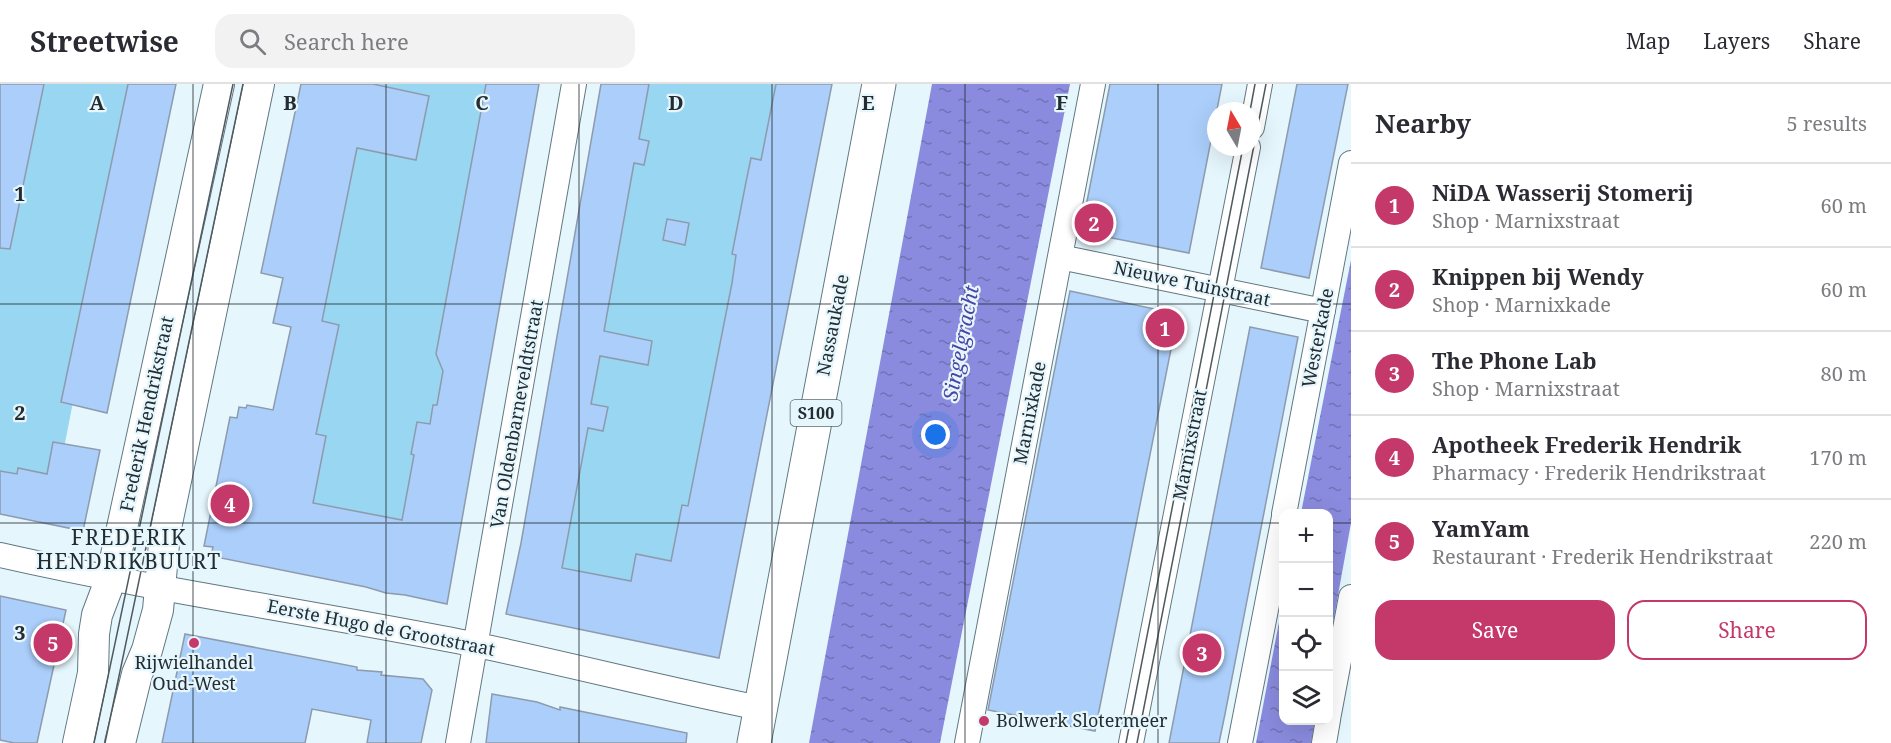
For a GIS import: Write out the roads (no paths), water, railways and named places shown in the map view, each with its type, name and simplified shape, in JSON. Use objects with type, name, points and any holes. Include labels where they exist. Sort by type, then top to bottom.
[{"type":"main road","name":"Nassaukade","points":[[754,743],[879,84]]},
{"type":"street","name":"Frederik Hendrikstraat","points":[[78,743],[93,673],[97,615],[111,578],[219,84]]},
{"type":"street","points":[[120,743],[137,674],[147,650],[158,610],[165,533],[259,84]]},
{"type":"street","name":"Van Oldenbarneveldtstraat","points":[[458,743],[574,84]]},
{"type":"street","name":"Marnixkade","points":[[970,742],[1094,84]]},
{"type":"street","points":[[1257,102],[1260,84]]},
{"type":"street","name":"Marnixstraat","points":[[1131,743],[1246,156]]},
{"type":"street","name":"Westerkade","points":[[1285,509],[1351,163]]},
{"type":"street","name":"Nieuwe Tuinstraat","points":[[1060,257],[1323,310]]},
{"type":"street","name":"Westerkade","points":[[1240,743],[1279,541]]},
{"type":"street","name":"Eerste Hugo de Grootstraat","points":[[0,555],[83,574],[476,645],[760,708]]},
{"type":"street","points":[[1333,693],[1351,597]]},
{"type":"street","points":[[1324,743],[1327,725]]},
{"type":"water","name":"Singelgracht","points":[[932,84],[1070,84],[940,743],[809,743]]},
{"type":"water","points":[[1351,260],[1351,523],[1333,623],[1333,509],[1302,509]]},
{"type":"water","points":[[1279,622],[1279,725],[1314,725],[1311,743],[1256,743]]},
{"type":"tram line","points":[[94,743],[233,84]]},
{"type":"tram line","points":[[105,743],[243,84]]},
{"type":"tram line","points":[[1252,102],[1255,84]]},
{"type":"tram line","points":[[1137,743],[1266,84]]},
{"type":"tram line","points":[[1126,743],[1241,156]]},
{"type":"place","name":"Knippen bij Wendy","points":[[1094,223]]},
{"type":"place","name":"NiDA Wasserij Stomerij","points":[[1165,328]]},
{"type":"place","name":"Apotheek Frederik Hendrik","points":[[230,504]]},
{"type":"place","name":"YamYam","points":[[53,643]]},
{"type":"place","name":"Rijwielhandel Oud-West","points":[[194,643]]},
{"type":"place","name":"The Phone Lab","points":[[1202,653]]},
{"type":"place","name":"Bolwerk Slotermeer","points":[[984,721]]},
{"type":"district","name":"FREDERIK HENDRIKBUURT","points":[[129,550]]}]
